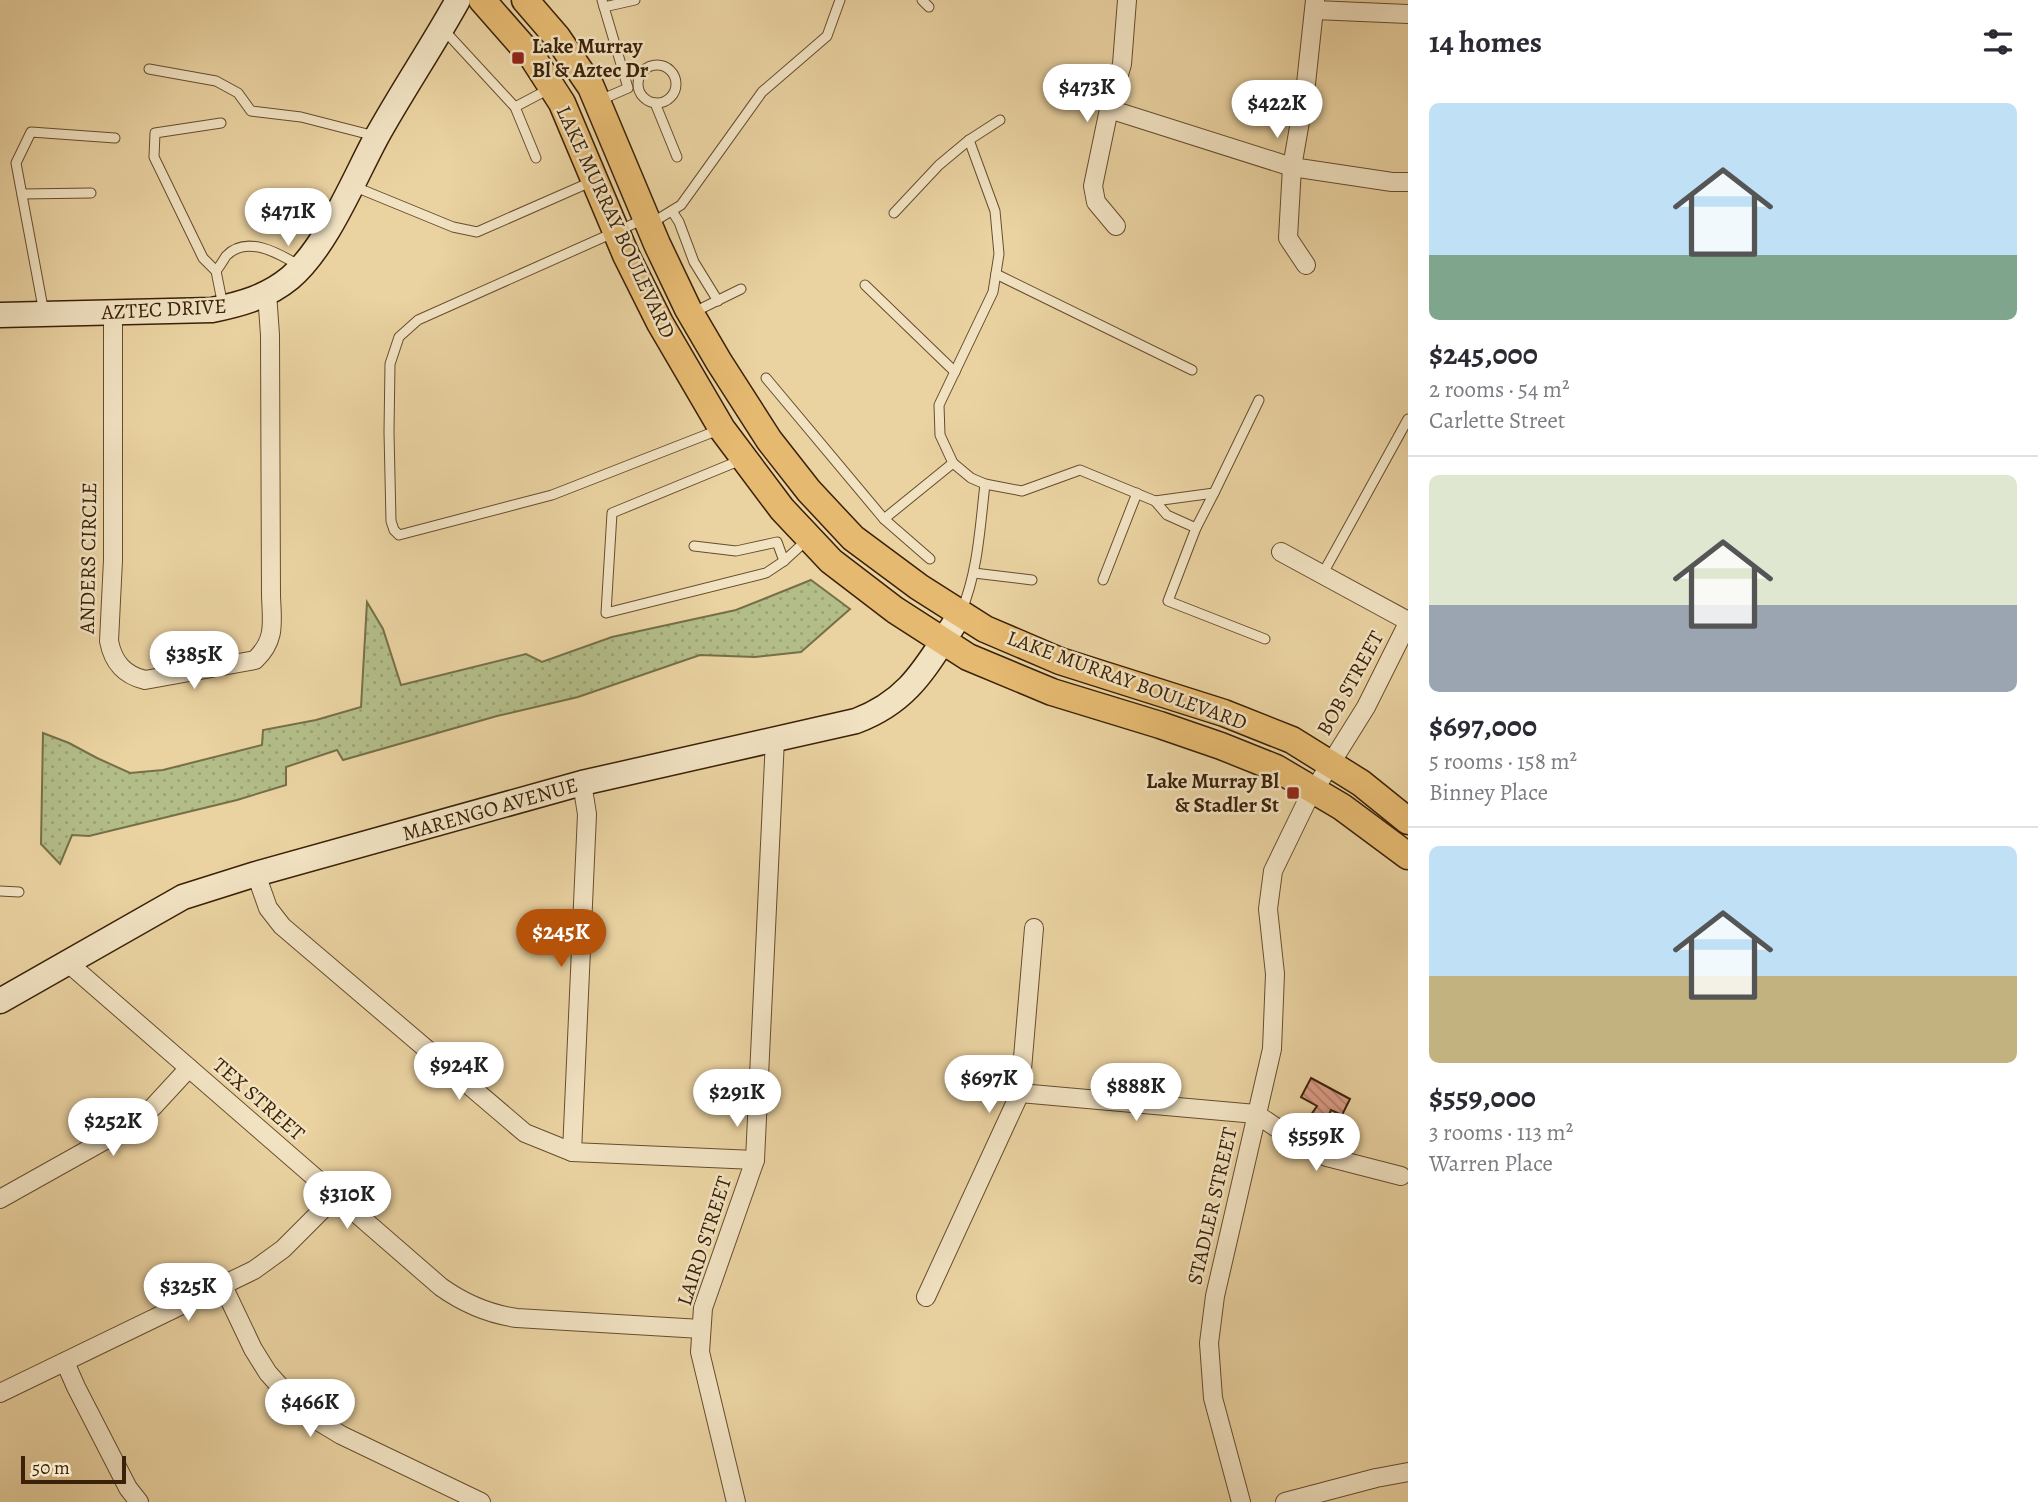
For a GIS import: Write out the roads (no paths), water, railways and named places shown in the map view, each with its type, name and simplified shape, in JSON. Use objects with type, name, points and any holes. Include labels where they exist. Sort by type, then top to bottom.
[{"type":"main road","name":"LAKE MURRAY BOULEVARD","points":[[482,0],[533,58],[562,103],[616,230],[660,324],[722,429],[782,509],[831,561],[895,610],[968,657],[1052,692],[1208,742],[1276,768],[1342,807],[1408,856]]},
{"type":"main road","name":"LAKE MURRAY BOULEVARD","points":[[524,0],[557,37],[591,88],[647,222],[691,314],[769,440],[809,491],[853,538],[919,587],[985,629],[1060,661],[1224,713],[1292,740],[1361,783],[1408,821]]},
{"type":"main road","points":[[810,538],[832,515]]},
{"type":"street","name":"AZTEC DRIVE","points":[[0,315],[212,310],[240,304],[267,293],[285,281],[302,267],[322,239],[377,136],[458,0]]},
{"type":"street","points":[[1116,226],[1096,202],[1093,187],[1109,109],[1122,64],[1127,0]]},
{"type":"street","points":[[1306,265],[1287,238],[1292,167],[1315,5],[1408,13]]},
{"type":"street","points":[[1109,109],[1292,167],[1408,182]]},
{"type":"street","name":"ANDERS CIRCLE","points":[[113,312],[113,560],[109,641],[120,667],[135,678],[145,680],[255,660],[269,641],[272,628],[270,335],[267,293]]},
{"type":"street","points":[[1281,552],[1408,622]]},
{"type":"street","name":"MARENGO AVENUE","points":[[0,1001],[183,898],[256,874],[582,783],[856,720],[880,710],[919,678],[961,614]]},
{"type":"street","name":"BOB STREET","points":[[1331,765],[1366,707],[1408,622]]},
{"type":"street","name":"LAIRD STREET","points":[[736,1502],[701,1352],[701,1329],[703,1308],[755,1160],[775,739]]},
{"type":"street","name":"STADLER STREET","points":[[1241,1502],[1213,1398],[1209,1343],[1215,1296],[1272,1049],[1275,974],[1268,909],[1273,871],[1313,791],[1331,765]]},
{"type":"street","points":[[572,1152],[587,814],[582,783]]},
{"type":"street","points":[[256,874],[268,908],[282,926],[525,1133],[572,1152],[755,1160]]},
{"type":"street","points":[[926,1297],[1020,1093],[1034,928]]},
{"type":"street","name":"TEX STREET","points":[[67,962],[442,1287],[466,1303],[517,1318],[701,1329]]},
{"type":"street","points":[[0,1199],[125,1129],[153,1107],[189,1069]]},
{"type":"street","points":[[1020,1093],[1256,1114],[1326,1157],[1401,1176]]},
{"type":"street","points":[[0,1394],[254,1270],[283,1249],[336,1196]]},
{"type":"street","points":[[223,1286],[253,1349],[268,1373],[303,1412],[341,1435],[481,1502]]},
{"type":"street","points":[[65,1362],[128,1488],[139,1502]]},
{"type":"street","points":[[1285,1502],[1408,1472]]},
{"type":"lane","points":[[597,102],[633,87],[651,66],[661,66],[671,71],[676,80],[675,92],[667,101],[655,103],[633,87],[603,3],[635,0]]},
{"type":"lane","points":[[722,429],[552,495],[399,535],[391,521],[390,364],[399,337],[418,320],[616,230],[647,222],[681,205],[762,92],[827,36],[840,0]]},
{"type":"lane","points":[[442,28],[516,107],[536,158]]},
{"type":"lane","points":[[149,69],[216,81],[238,93],[251,111],[301,117],[377,136]]},
{"type":"lane","points":[[516,107],[552,87]]},
{"type":"lane","points":[[655,103],[677,158]]},
{"type":"lane","points":[[894,213],[939,165],[969,140],[1000,120]]},
{"type":"lane","points":[[221,123],[155,134],[154,157],[202,258],[216,271],[223,307]]},
{"type":"lane","points":[[44,314],[16,163],[31,132],[115,138]]},
{"type":"lane","points":[[969,140],[995,211],[999,254],[993,292],[939,405],[940,435],[953,463],[971,478],[985,484],[1022,491],[1080,470],[1155,501],[1167,514],[1196,528]]},
{"type":"lane","points":[[351,186],[453,226],[477,232],[595,180]]},
{"type":"lane","points":[[22,194],[91,192]]},
{"type":"lane","points":[[672,211],[694,262],[718,301]]},
{"type":"lane","points":[[216,271],[228,254],[246,246],[274,250],[302,267]]},
{"type":"lane","points":[[996,274],[1192,370]]},
{"type":"lane","points":[[865,285],[955,372]]},
{"type":"lane","points":[[691,314],[741,289]]},
{"type":"lane","points":[[766,378],[884,519],[930,559]]},
{"type":"lane","points":[[1259,400],[1196,528],[1168,601],[1265,639]]},
{"type":"lane","points":[[1322,575],[1408,419]]},
{"type":"lane","points":[[744,459],[612,513],[606,613],[766,573],[810,538]]},
{"type":"lane","points":[[884,519],[953,463]]},
{"type":"lane","points":[[961,614],[974,573],[985,484]]},
{"type":"lane","points":[[1155,501],[1214,493]]},
{"type":"lane","points":[[1103,580],[1137,494]]},
{"type":"lane","points":[[694,546],[736,551],[777,542],[784,561]]},
{"type":"lane","points":[[974,573],[1032,580]]},
{"type":"lane","points":[[0,891],[19,892]]},
{"type":"place","name":"Lake Murray Bl & Aztec Dr","points":[[518,58]]},
{"type":"place","name":"Lake Murray Bl & Stadler St","points":[[1293,793]]}]
